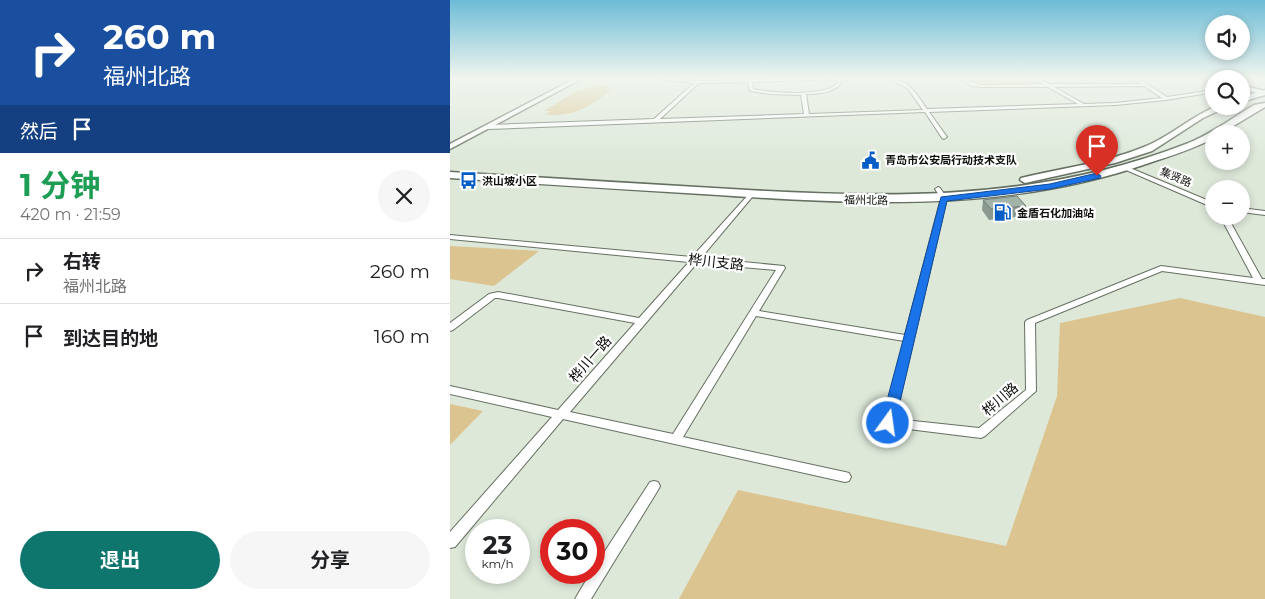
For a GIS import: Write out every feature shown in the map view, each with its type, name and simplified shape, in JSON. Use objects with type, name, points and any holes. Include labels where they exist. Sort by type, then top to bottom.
[{"type":"main road","name":"福州北路","points":[[450,168],[832,191],[894,191],[941,194],[1050,187],[1128,169],[1191,146],[1261,106]]},
{"type":"main road","name":"福州北路","points":[[450,175],[751,195],[894,200],[1042,178],[1111,161],[1150,148],[1205,114]]},
{"type":"street","points":[[450,147],[528,106]]},
{"type":"street","points":[[655,121],[672,106]]},
{"type":"street","points":[[805,106],[807,116]]},
{"type":"street","points":[[923,106],[944,137]]},
{"type":"street","points":[[488,127],[1084,106]]},
{"type":"street","name":"集贤路","points":[[1128,169],[1205,202]]},
{"type":"street","name":"桦川路","points":[[941,194],[909,339],[888,423],[981,433],[1031,390],[1030,322],[1161,268],[1262,282]]},
{"type":"street","name":"桦川一路","points":[[450,542],[751,195]]},
{"type":"street","points":[[1250,211],[1265,213]]},
{"type":"street","points":[[1228,225],[1262,282]]},
{"type":"street","name":"桦川支路","points":[[450,237],[781,268],[676,439]]},
{"type":"street","points":[[450,328],[492,296],[498,295],[641,321]]},
{"type":"street","points":[[753,313],[909,339]]},
{"type":"street","points":[[450,390],[845,477]]},
{"type":"street","points":[[582,599],[654,486]]},
{"type":"shaded area","points":[[552,106],[588,106],[565,114],[545,115],[551,111],[544,111]]},
{"type":"shaded area","points":[[450,246],[539,251],[494,286],[450,279]]},
{"type":"shaded area","points":[[1180,298],[1265,317],[1265,599],[679,599],[738,490],[1006,546],[1057,396],[1060,323]]},
{"type":"shaded area","points":[[450,404],[483,411],[450,445]]},
{"type":"building","points":[[1017,196],[1026,206],[991,209],[983,200]]},
{"type":"place","name":"青岛市公安局行动技术支队","points":[[871,160]]},
{"type":"place","name":"洪山坡小区","points":[[468,181]]},
{"type":"place","name":"金盾石化加油站","points":[[1003,213]]},
{"type":"route","points":[[888,423],[944,198],[1050,187],[1097,176]]}]
